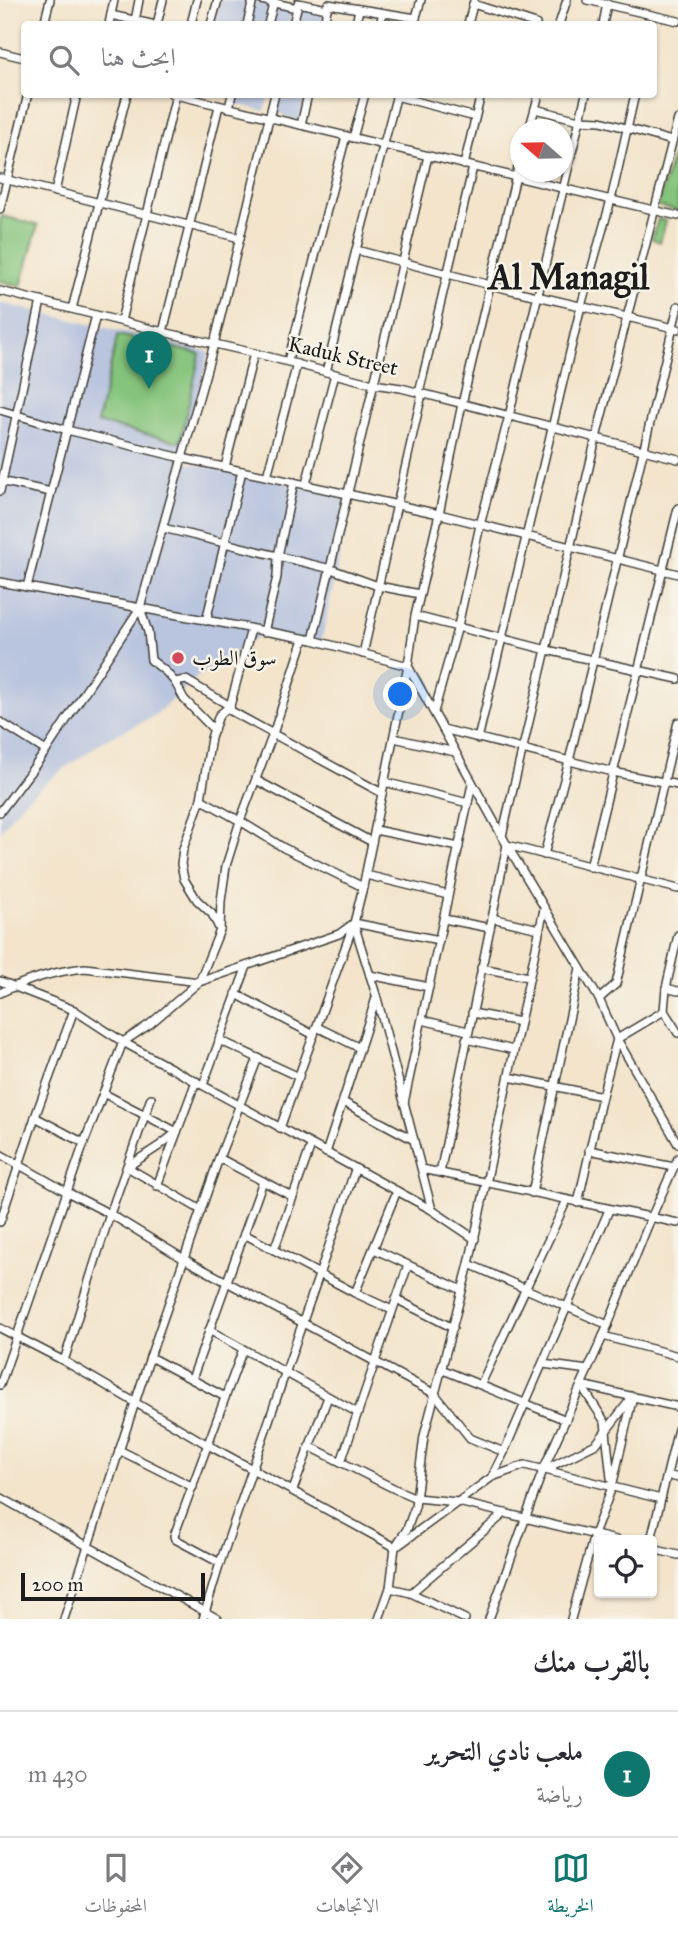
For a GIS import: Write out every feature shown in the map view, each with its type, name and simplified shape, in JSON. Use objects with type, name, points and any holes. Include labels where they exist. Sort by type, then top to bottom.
[{"type":"street","points":[[45,21],[50,0]]},
{"type":"street","points":[[110,21],[114,0]]},
{"type":"street","points":[[111,15],[135,21],[139,0]]},
{"type":"street","points":[[158,21],[163,0]]},
{"type":"street","points":[[192,21],[197,0]]},
{"type":"street","points":[[212,21],[218,0]]},
{"type":"street","points":[[248,21],[253,0]]},
{"type":"street","points":[[261,0],[318,4],[327,9]]},
{"type":"street","points":[[325,21],[328,4],[349,4],[359,9],[380,9],[415,21],[421,0]]},
{"type":"street","points":[[560,21],[567,0]]},
{"type":"street","points":[[587,0],[625,4],[651,15],[678,21]]},
{"type":"street","points":[[269,21],[274,1]]},
{"type":"street","points":[[469,21],[474,2],[528,21]]},
{"type":"street","points":[[294,21],[298,4]]},
{"type":"street","points":[[604,21],[607,4]]},
{"type":"street","points":[[357,21],[359,9]]},
{"type":"street","points":[[380,9],[380,21]]},
{"type":"street","points":[[650,21],[651,15]]},
{"type":"street","points":[[0,52],[21,57]]},
{"type":"street","points":[[0,209],[4,179],[27,98]]},
{"type":"street","points":[[55,192],[76,98]]},
{"type":"street","points":[[72,309],[126,98]]},
{"type":"street","points":[[121,321],[173,98]]},
{"type":"street","points":[[200,98],[219,106],[510,176]]},
{"type":"street","points":[[229,108],[231,98]]},
{"type":"street","points":[[0,812],[46,751],[140,608],[214,344],[274,98]]},
{"type":"street","points":[[301,125],[308,98]]},
{"type":"street","points":[[288,362],[350,137],[364,98]]},
{"type":"street","points":[[327,372],[396,98]]},
{"type":"street","points":[[408,98],[475,117]]},
{"type":"street","points":[[363,654],[447,274],[480,98]]},
{"type":"street","points":[[532,119],[538,98]]},
{"type":"street","points":[[433,712],[458,626],[480,525],[509,416],[585,98]]},
{"type":"street","points":[[478,739],[581,306],[611,200],[634,98]]},
{"type":"street","points":[[163,332],[219,106]]},
{"type":"street","points":[[535,109],[579,120],[601,121],[672,141]]},
{"type":"street","points":[[502,836],[596,438],[678,119]]},
{"type":"street","points":[[313,640],[428,156]]},
{"type":"street","points":[[4,179],[240,238]]},
{"type":"street","points":[[281,1128],[354,923],[366,875],[408,666],[415,616],[514,182]]},
{"type":"street","points":[[537,182],[678,216]]},
{"type":"street","points":[[356,250],[489,285],[675,328]]},
{"type":"street","name":"Kaduk Street","points":[[0,291],[373,384],[421,393],[678,459]]},
{"type":"street","points":[[0,491],[41,301]]},
{"type":"street","points":[[544,855],[675,328],[678,306]]},
{"type":"street","points":[[27,587],[96,315]]},
{"type":"street","points":[[225,467],[254,353]]},
{"type":"street","points":[[267,476],[297,365]]},
{"type":"street","points":[[306,484],[335,374]]},
{"type":"street","points":[[0,410],[67,430],[182,458],[397,504],[678,574]]},
{"type":"street","points":[[206,621],[242,471]]},
{"type":"street","points":[[1,482],[51,492]]},
{"type":"street","points":[[264,632],[294,482]]},
{"type":"street","points":[[590,867],[678,508]]},
{"type":"street","points":[[163,527],[331,569],[378,586],[420,594]]},
{"type":"street","points":[[0,582],[313,640],[408,666],[507,845],[599,999],[617,1039],[678,1143]]},
{"type":"street","points":[[140,608],[148,632],[151,660],[175,682],[184,699],[214,730]]},
{"type":"street","points":[[415,616],[547,650],[678,679]]},
{"type":"street","points":[[220,930],[212,914],[197,900],[184,879],[181,864],[183,849],[201,799],[214,730],[219,715],[230,706],[251,629]]},
{"type":"street","points":[[199,982],[220,930],[226,866],[304,639]]},
{"type":"street","points":[[175,682],[186,680],[230,706],[235,714],[382,793]]},
{"type":"street","points":[[0,722],[46,751]]},
{"type":"street","points":[[599,999],[616,984],[678,722]]},
{"type":"street","points":[[443,730],[613,772],[678,785]]},
{"type":"street","points":[[394,738],[455,752]]},
{"type":"street","points":[[257,779],[372,842]]},
{"type":"street","points":[[384,782],[468,803]]},
{"type":"street","points":[[404,1103],[472,783]]},
{"type":"street","points":[[201,799],[284,848],[363,887]]},
{"type":"street","points":[[375,830],[458,848]]},
{"type":"street","points":[[507,845],[678,889]]},
{"type":"street","points":[[440,1173],[507,845]]},
{"type":"street","points":[[366,875],[449,895]]},
{"type":"street","points":[[379,1619],[390,1588],[395,1548],[407,1529],[415,1507],[424,1436],[475,1239],[544,909]]},
{"type":"street","points":[[492,918],[540,929]]},
{"type":"street","points":[[444,919],[490,928]]},
{"type":"street","points":[[354,923],[377,998],[432,1210]]},
{"type":"street","points":[[0,1385],[84,1143],[123,1042],[150,1024],[199,982],[339,934],[354,923],[439,940]]},
{"type":"street","points":[[678,941],[666,988],[664,1011],[678,1033]]},
{"type":"street","points":[[158,1186],[177,1132],[219,1040],[247,966]]},
{"type":"street","points":[[0,993],[68,970],[85,968],[199,982]]},
{"type":"street","points":[[481,968],[530,977]]},
{"type":"street","points":[[532,1193],[580,968]]},
{"type":"street","points":[[370,975],[429,987]]},
{"type":"street","points":[[0,981],[74,1010],[123,1042],[432,1210],[475,1239]]},
{"type":"street","points":[[666,988],[678,991]]},
{"type":"street","points":[[236,994],[315,1031],[360,1048]]},
{"type":"street","points":[[326,1153],[377,998]]},
{"type":"street","points":[[0,1222],[74,1010]]},
{"type":"street","points":[[578,1203],[601,1096],[617,1039],[664,1011]]},
{"type":"street","points":[[472,1013],[520,1022]]},
{"type":"street","points":[[422,1020],[514,1050]]},
{"type":"street","points":[[219,1040],[299,1077]]},
{"type":"street","points":[[65,1619],[150,1357],[219,1158],[258,1058]]},
{"type":"street","points":[[509,1077],[601,1096]]},
{"type":"street","points":[[103,1093],[177,1132]]},
{"type":"street","points":[[64,1361],[110,1214],[151,1098]]},
{"type":"street","points":[[343,1102],[414,1140]]},
{"type":"street","points":[[35,1117],[84,1143]]},
{"type":"street","points":[[127,1167],[177,1132]]},
{"type":"street","points":[[274,1250],[311,1146]]},
{"type":"street","points":[[589,1150],[674,1167]]},
{"type":"street","points":[[0,1154],[110,1214],[184,1259],[435,1394],[470,1438],[505,1452]]},
{"type":"street","points":[[219,1158],[293,1197]]},
{"type":"street","points":[[489,1619],[543,1470],[678,1158]]},
{"type":"street","points":[[127,1167],[201,1210]]},
{"type":"street","points":[[422,1169],[678,1223]]},
{"type":"street","points":[[204,1615],[355,1170]]},
{"type":"street","points":[[192,1379],[263,1181]]},
{"type":"street","points":[[355,1293],[397,1191]]},
{"type":"street","points":[[481,1384],[567,1200]]},
{"type":"street","points":[[492,1477],[610,1210]]},
{"type":"street","points":[[244,1234],[392,1310]]},
{"type":"street","points":[[374,1249],[463,1290]]},
{"type":"street","points":[[469,1264],[608,1325]]},
{"type":"street","points":[[341,1462],[408,1265]]},
{"type":"street","points":[[396,1299],[453,1328]]},
{"type":"street","points":[[0,1328],[64,1361],[208,1445],[395,1548]]},
{"type":"street","points":[[209,1329],[358,1413]]},
{"type":"street","points":[[603,1336],[678,1356]]},
{"type":"street","points":[[220,1563],[174,1536],[243,1349]]},
{"type":"street","points":[[150,1357],[225,1397]]},
{"type":"street","points":[[543,1364],[588,1370]]},
{"type":"street","points":[[441,1369],[566,1420]]},
{"type":"street","points":[[581,1385],[678,1407]]},
{"type":"street","points":[[581,1385],[605,1422],[612,1487]]},
{"type":"street","points":[[293,1490],[328,1396]]},
{"type":"street","points":[[543,1470],[596,1444],[633,1396]]},
{"type":"street","points":[[571,1619],[594,1535],[612,1487],[633,1396]]},
{"type":"street","points":[[652,1535],[678,1429]]},
{"type":"street","points":[[309,1446],[416,1498],[458,1502],[594,1535]]},
{"type":"street","points":[[119,1450],[193,1488]]},
{"type":"street","points":[[395,1548],[492,1477],[525,1465],[661,1499]]},
{"type":"street","points":[[667,1475],[678,1478]]},
{"type":"street","points":[[0,1497],[204,1615],[218,1619]]},
{"type":"street","points":[[411,1593],[505,1513]]},
{"type":"street","points":[[657,1550],[678,1555]]},
{"type":"street","points":[[390,1588],[411,1593],[465,1619]]},
{"type":"shaded area","points":[[220,0],[251,1],[246,21],[215,21]]},
{"type":"shaded area","points":[[255,1],[271,5],[267,21],[250,21]]},
{"type":"shaded area","points":[[300,4],[325,10],[323,21],[295,21]]},
{"type":"shaded area","points":[[275,6],[293,10],[290,21],[271,21]]},
{"type":"shaded area","points":[[233,98],[268,98],[265,111],[232,103]]},
{"type":"shaded area","points":[[277,98],[305,98],[299,122],[274,111]]},
{"type":"shaded area","points":[[0,303],[209,352],[181,461],[352,497],[321,643],[258,637],[199,675],[154,716],[105,740],[58,773],[24,801],[0,831]]},
{"type":"green space","points":[[678,137],[678,211],[658,206]]},
{"type":"green space","points":[[2,216],[38,225],[21,286],[0,281]]},
{"type":"green space","points":[[658,219],[666,221],[660,242],[652,239]]},
{"type":"green space","points":[[118,335],[200,354],[180,442],[97,423]]},
{"type":"place","name":"ملعب نادي التحرير","points":[[149,389]]},
{"type":"place","name":"سوق الطوب","points":[[178,658]]},
{"type":"district","name":"Al Managil","points":[[569,277]]}]
